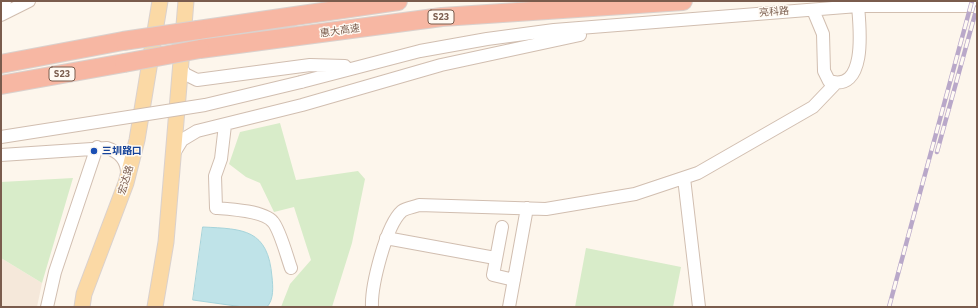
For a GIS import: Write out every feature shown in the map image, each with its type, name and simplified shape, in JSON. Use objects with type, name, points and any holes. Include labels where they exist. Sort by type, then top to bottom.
[{"type":"highway","name":"S23","points":[[2,64],[123,41],[398,1]]},
{"type":"highway","name":"惠大高速","points":[[6,87],[200,49],[442,17],[683,1]]},
{"type":"main road","name":"宏达路","points":[[82,307],[84,294],[126,183],[137,140],[160,1]]},
{"type":"main road","points":[[155,307],[166,242],[186,1]]},
{"type":"street","points":[[1,15],[30,1]]},
{"type":"street","points":[[813,10],[823,34],[824,71],[829,81],[836,83],[847,82],[853,76],[858,61],[860,30],[858,6]]},
{"type":"street","name":"亮科路","points":[[620,26],[858,6],[977,6]]},
{"type":"street","points":[[1,138],[205,105],[420,51],[487,39],[554,30],[620,26]]},
{"type":"street","points":[[172,163],[175,150],[187,136],[197,131],[302,105],[441,65],[620,26]]},
{"type":"street","points":[[180,66],[188,78],[197,80],[310,65],[358,67]]},
{"type":"street","points":[[372,307],[383,246],[402,211],[419,205],[546,209],[635,194],[698,172],[813,106],[836,83]]},
{"type":"street","points":[[225,125],[221,159],[215,176],[216,208],[242,211],[263,216],[273,221],[291,268]]},
{"type":"street","points":[[47,307],[55,272],[97,147]]},
{"type":"street","points":[[1,155],[97,147],[112,149],[121,156],[127,166],[126,183]]},
{"type":"street","points":[[684,178],[699,307]]},
{"type":"street","points":[[509,307],[527,208]]},
{"type":"street","points":[[502,227],[493,275],[514,280]]},
{"type":"street","points":[[386,238],[495,258]]},
{"type":"shaded area","points":[[1,258],[42,283],[37,307],[1,307]]},
{"type":"green space","points":[[280,123],[296,180],[358,171],[365,179],[352,243],[332,307],[281,307],[290,284],[311,260],[294,207],[274,212],[260,183],[246,177],[229,164],[240,132]]},
{"type":"green space","points":[[73,178],[42,283],[1,258],[1,182]]},
{"type":"green space","points":[[586,248],[681,267],[673,307],[575,307]]},
{"type":"water","points":[[203,227],[242,231],[259,241],[265,249],[270,261],[272,277],[272,297],[267,307],[243,307],[193,300]]},
{"type":"railway","points":[[889,307],[972,1]]},
{"type":"railway","points":[[937,152],[977,7]]},
{"type":"place","name":"三圳路口","points":[[94,151]]}]
